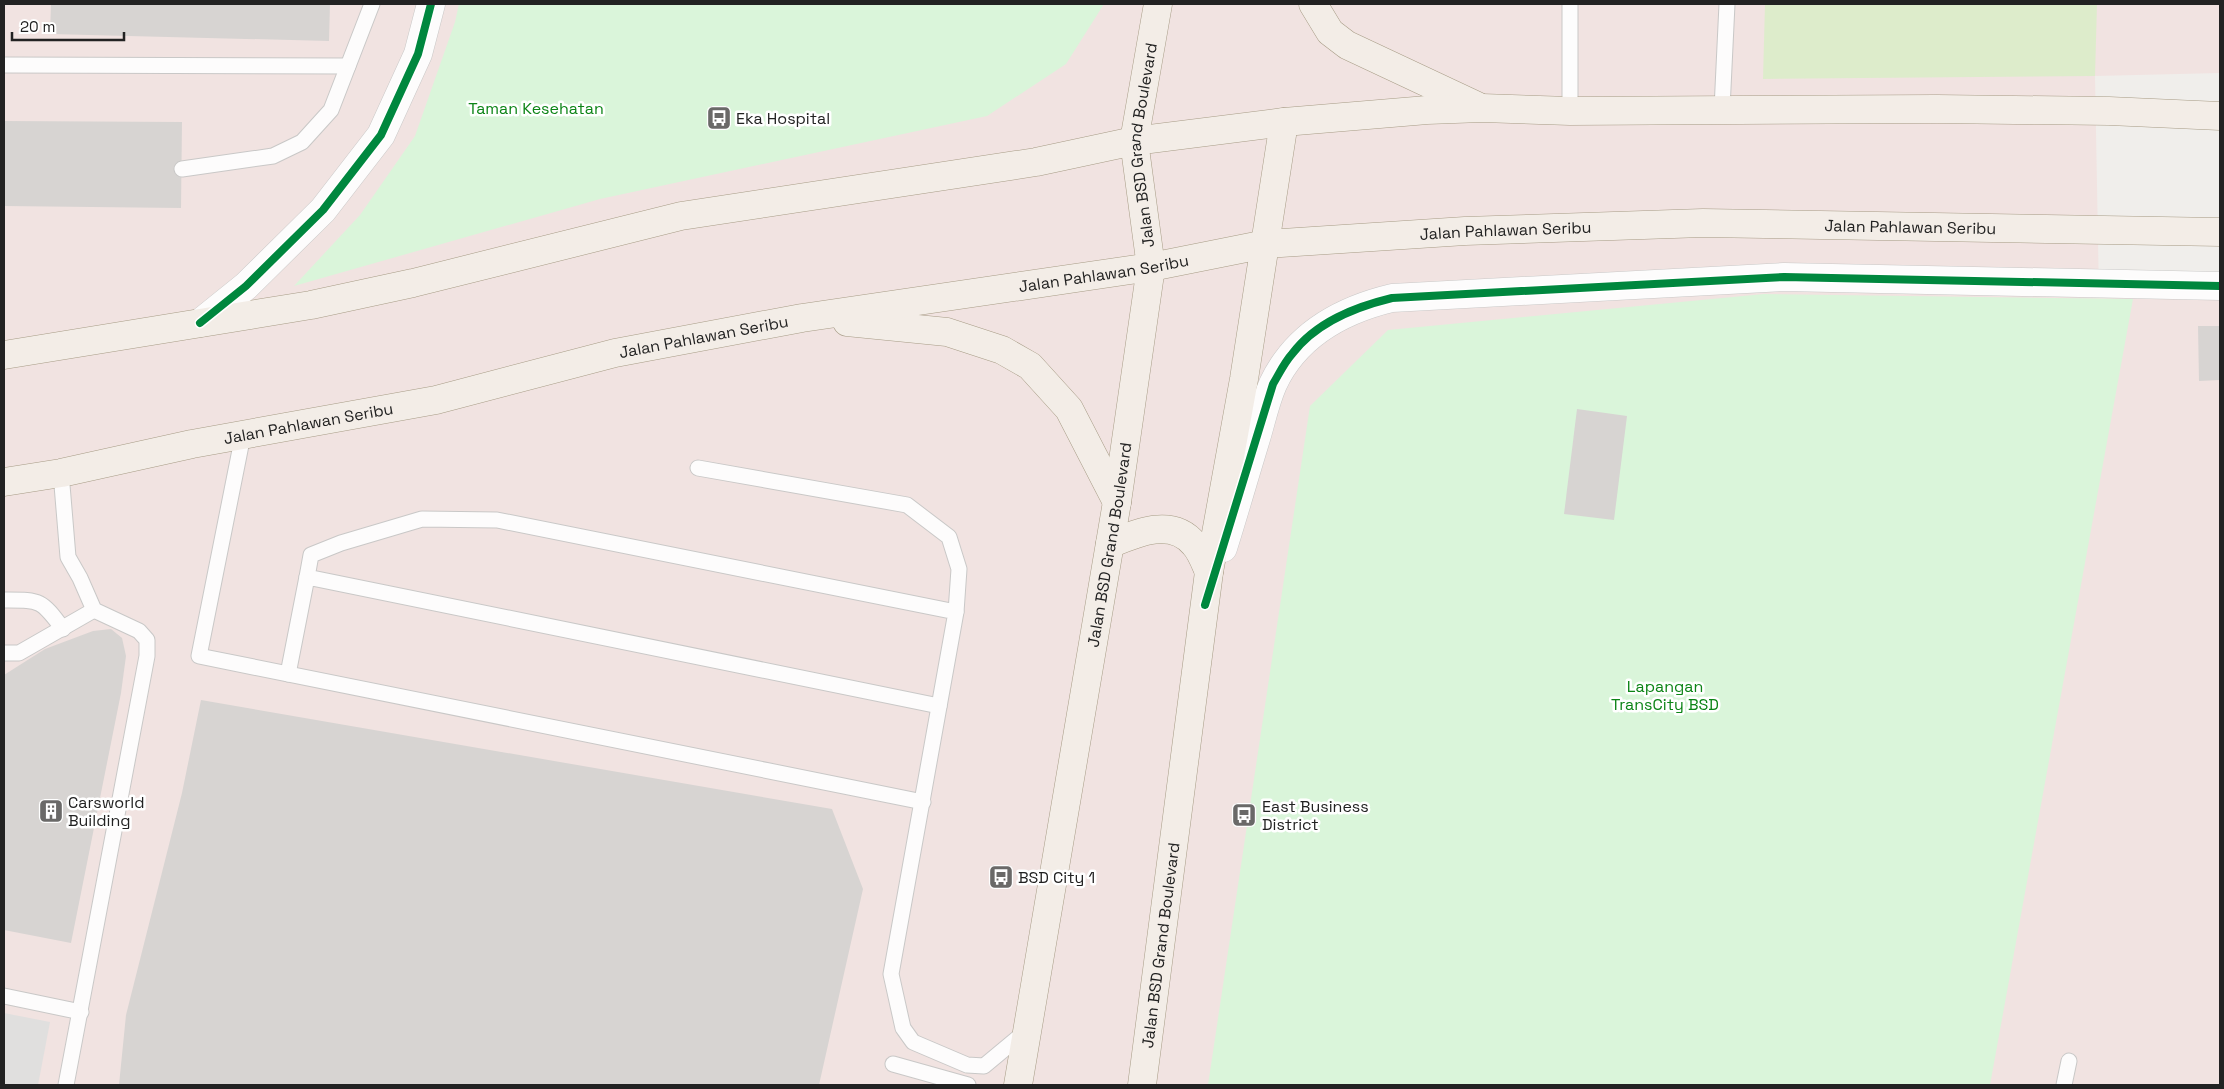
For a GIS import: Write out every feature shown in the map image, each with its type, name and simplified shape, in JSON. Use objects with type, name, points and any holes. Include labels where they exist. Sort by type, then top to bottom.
[{"type":"main road","name":"Jalan BSD Grand Boulevard","points":[[1018,1085],[1117,502],[1152,267],[1134,141],[1158,4]]},
{"type":"main road","points":[[1313,4],[1330,32],[1347,45],[1482,108]]},
{"type":"main road","points":[[4,355],[311,305],[412,283],[681,216],[1036,162],[1134,141],[1284,122],[1427,110],[1482,108],[1570,111],[2099,111],[2220,116]]},
{"type":"main road","name":"Jalan BSD Grand Boulevard","points":[[1142,1085],[1209,572],[1266,244],[1284,122]]},
{"type":"main road","name":"Jalan Pahlawan Seribu","points":[[4,482],[60,473],[242,435],[436,400],[615,353],[802,318],[1152,267],[1266,244],[1465,231],[1703,223],[2220,232]]},
{"type":"main road","points":[[802,318],[947,332],[1002,350],[1030,366],[1069,409],[1117,502]]},
{"type":"main road","points":[[1110,544],[1144,530],[1174,530],[1194,543],[1209,572]]},
{"type":"street","points":[[200,323],[246,286],[323,210],[381,135],[418,54],[431,4]]},
{"type":"street","points":[[1205,605],[1273,384],[1292,354],[1309,336],[1330,321],[1361,306],[1392,298],[1784,277],[2220,286]]},
{"type":"lane","points":[[182,169],[273,156],[302,142],[331,110],[372,4]]},
{"type":"lane","points":[[1570,4],[1570,111]]},
{"type":"lane","points":[[1722,110],[1727,4]]},
{"type":"lane","points":[[4,65],[348,66]]},
{"type":"lane","points":[[242,435],[199,656],[548,728],[923,802]]},
{"type":"lane","points":[[698,468],[907,505],[949,537],[958,569],[956,612],[892,974],[904,1028],[913,1042],[943,1055],[967,1065],[984,1066],[1026,1031]]},
{"type":"lane","points":[[60,473],[68,557],[80,578],[94,610],[139,631],[147,640],[147,656],[66,1085]]},
{"type":"lane","points":[[288,674],[311,555],[341,543],[422,519],[497,520],[956,612]]},
{"type":"lane","points":[[307,578],[939,706]]},
{"type":"lane","points":[[4,600],[30,599],[46,606],[63,628]]},
{"type":"lane","points":[[4,653],[19,654],[94,610]]},
{"type":"lane","points":[[4,996],[80,1012]]},
{"type":"lane","points":[[938,1077],[943,1055]]},
{"type":"lane","points":[[2064,1085],[2069,1060]]},
{"type":"lane","points":[[893,1064],[968,1085]]},
{"type":"shaded area","points":[[4,4],[2220,4],[2220,73],[2095,76],[2099,295],[2220,295],[2220,1085],[4,1085]]},
{"type":"shaded area","points":[[4,1013],[50,1022],[38,1085],[4,1085]]},
{"type":"green space","name":"Taman Kesehatan","points":[[459,4],[1104,4],[1066,64],[987,116],[600,199],[294,286],[360,215],[415,136],[455,22]]},
{"type":"green space","points":[[1765,4],[2097,4],[2095,76],[1763,79]]},
{"type":"green space","name":"Lapangan TransCity BSD","points":[[1764,294],[2133,299],[1990,1085],[1208,1085],[1310,406],[1388,330]]},
{"type":"building","points":[[51,4],[330,4],[329,41],[50,34]]},
{"type":"building","points":[[4,121],[182,122],[181,208],[4,206]]},
{"type":"building","points":[[2198,326],[2220,326],[2220,380],[2199,381]]},
{"type":"building","points":[[1577,409],[1627,416],[1614,520],[1564,514]]},
{"type":"building","name":"Carsworld Building","points":[[111,629],[122,638],[126,656],[121,693],[71,943],[4,930],[4,675],[45,649],[93,631]]},
{"type":"building","points":[[201,700],[832,809],[863,889],[819,1085],[119,1085],[126,1015],[182,793]]},
{"type":"cycle path","points":[[200,323],[246,286],[323,210],[381,135],[418,54],[431,4]]},
{"type":"cycle path","points":[[1205,605],[1273,384],[1289,357],[1313,333],[1337,317],[1364,306],[1392,298],[1784,277],[2220,286]]},
{"type":"place","name":"Eka Hospital","points":[[719,118]]},
{"type":"place","name":"Carsworld Building","points":[[51,811]]},
{"type":"place","name":"East Business District","points":[[1244,815]]},
{"type":"place","name":"BSD City 1","points":[[1001,877]]}]
